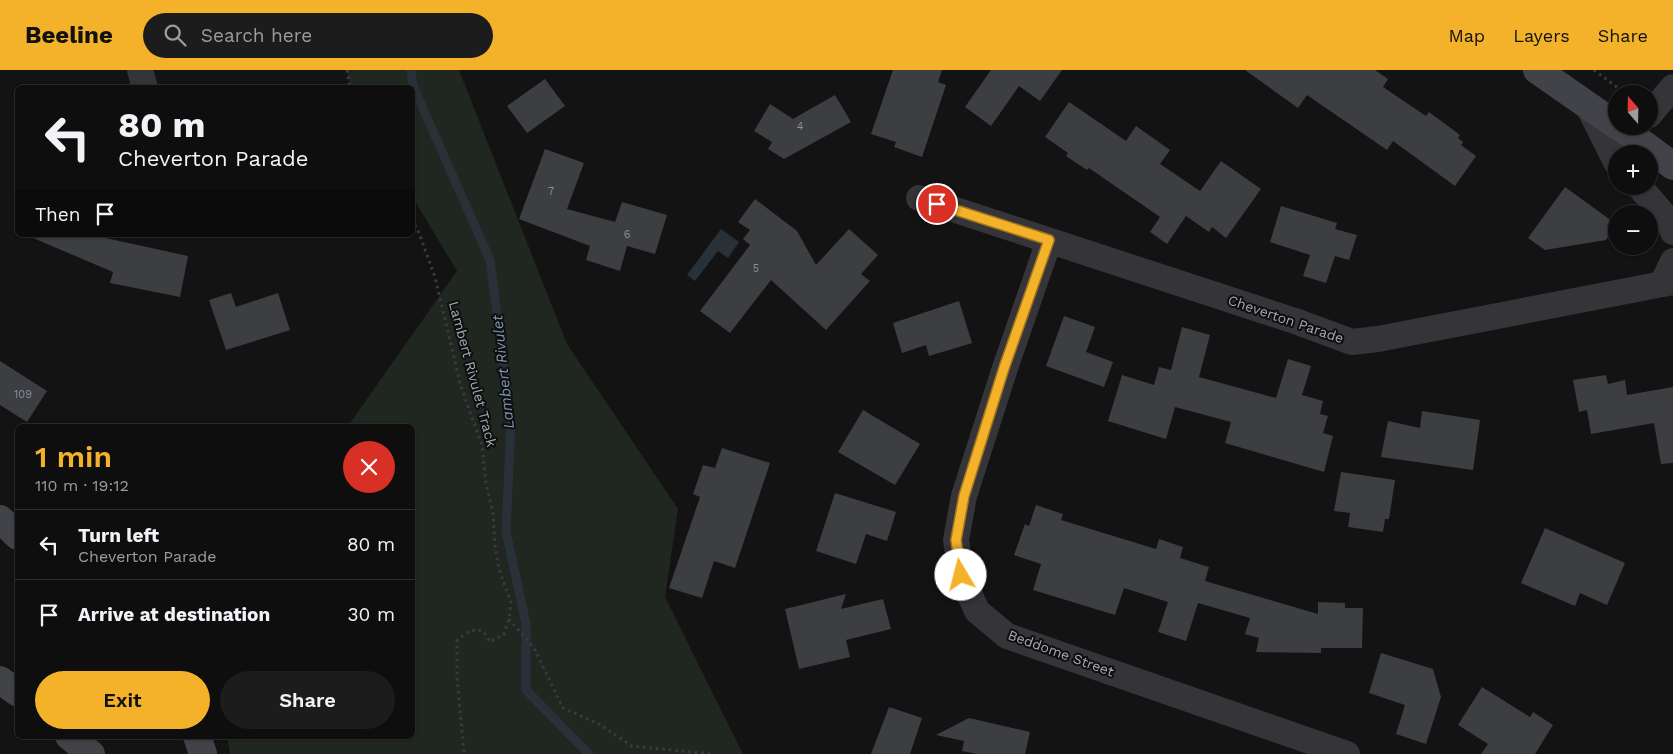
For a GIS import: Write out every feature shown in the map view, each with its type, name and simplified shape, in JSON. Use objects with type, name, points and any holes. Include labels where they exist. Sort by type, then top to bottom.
[{"type":"street","points":[[140,70],[144,85]]},
{"type":"street","points":[[1537,70],[1588,106],[1608,115]]},
{"type":"street","points":[[1658,100],[1673,86]]},
{"type":"street","points":[[1588,106],[1608,146]]},
{"type":"street","points":[[1640,135],[1673,166]]},
{"type":"street","points":[[1647,195],[1668,220],[1673,232]]},
{"type":"street","name":"Cheverton Parade","points":[[919,198],[1295,321],[1352,342],[1378,339],[1668,283],[1673,261]]},
{"type":"street","name":"Beddome Street","points":[[1049,240],[1004,368],[964,496],[956,540],[961,575],[977,611],[1007,636],[1347,754]]},
{"type":"street","points":[[0,519],[15,533]]},
{"type":"street","points":[[0,680],[15,691]]},
{"type":"street","points":[[73,739],[91,754]]},
{"type":"street","points":[[198,739],[203,754]]},
{"type":"path","points":[[347,70],[350,85]]},
{"type":"path","points":[[1594,70],[1614,85]]},
{"type":"path","name":"Lambert Rivulet Track","points":[[415,225],[435,277],[461,387],[482,445],[486,483],[493,513],[495,546],[499,569],[511,602],[509,619]]},
{"type":"path","points":[[509,619],[534,648],[563,708],[599,724],[632,746],[711,754]]},
{"type":"path","points":[[464,754],[457,677],[457,641],[466,632],[476,629],[482,631],[490,642],[494,641],[504,634],[509,619]]},
{"type":"shaded area","points":[[347,70],[459,70],[567,344],[678,509],[665,597],[743,754],[230,754],[228,739],[415,739],[415,424],[349,424],[457,271],[415,201],[415,85],[350,85]]},
{"type":"shaded area","points":[[721,229],[739,242],[728,258],[718,251],[695,281],[687,275]]},
{"type":"building","points":[[893,70],[942,70],[938,82],[946,85],[922,157],[894,147],[896,142],[871,134]]},
{"type":"building","points":[[991,70],[1062,70],[1040,101],[1019,86],[991,126],[965,107]]},
{"type":"building","points":[[1245,70],[1375,70],[1388,79],[1383,87],[1426,116],[1429,112],[1460,135],[1458,138],[1463,142],[1461,145],[1476,156],[1455,186],[1393,141],[1387,150],[1307,95],[1298,108]]},
{"type":"building","points":[[545,79],[565,106],[527,133],[507,106]]},
{"type":"building","points":[[835,95],[851,122],[784,159],[768,149],[772,142],[754,131],[770,104],[793,119]]},
{"type":"building","points":[[1069,102],[1126,141],[1136,126],[1170,150],[1160,164],[1200,191],[1221,161],[1261,189],[1226,238],[1212,227],[1209,232],[1186,216],[1167,244],[1150,232],[1160,217],[1089,168],[1087,170],[1066,156],[1068,153],[1045,137]]},
{"type":"building","points":[[545,149],[584,163],[567,209],[615,222],[622,202],[667,215],[655,254],[627,246],[620,271],[586,260],[590,246],[519,219]]},
{"type":"building","points":[[1565,187],[1608,218],[1608,237],[1606,240],[1545,250],[1528,238]]},
{"type":"building","points":[[755,199],[797,231],[816,265],[849,229],[878,255],[861,274],[870,281],[826,330],[771,280],[730,333],[700,311],[750,245],[743,239],[750,230],[738,222]]},
{"type":"building","points":[[1281,206],[1337,223],[1335,229],[1357,235],[1349,260],[1335,256],[1326,283],[1303,276],[1310,255],[1270,242]]},
{"type":"building","points":[[31,237],[101,237],[188,256],[180,297],[110,283],[113,272]]},
{"type":"building","points":[[231,293],[236,307],[278,293],[290,330],[226,350],[209,300]]},
{"type":"building","points":[[959,301],[972,343],[929,356],[926,345],[902,353],[893,323]]},
{"type":"building","points":[[1064,316],[1095,327],[1086,352],[1113,362],[1104,387],[1046,366]]},
{"type":"building","points":[[1182,327],[1210,335],[1199,377],[1276,398],[1288,359],[1311,366],[1302,395],[1323,401],[1320,414],[1328,416],[1323,433],[1333,436],[1324,472],[1225,443],[1231,422],[1175,407],[1166,439],[1108,421],[1122,375],[1154,385],[1159,367],[1171,370]]},
{"type":"building","points":[[0,361],[47,391],[27,422],[0,405]]},
{"type":"building","points":[[1606,375],[1608,384],[1625,380],[1627,395],[1673,387],[1673,463],[1661,464],[1654,423],[1591,434],[1587,410],[1579,412],[1573,380]]},
{"type":"building","points":[[863,410],[920,444],[895,485],[838,452]]},
{"type":"building","points":[[1422,411],[1480,420],[1473,470],[1381,457],[1388,421],[1420,428]]},
{"type":"building","points":[[722,448],[770,463],[735,568],[714,561],[702,598],[669,588],[700,497],[693,494],[703,465],[715,468]]},
{"type":"building","points":[[1341,472],[1395,480],[1389,519],[1385,519],[1383,532],[1348,527],[1350,513],[1334,511]]},
{"type":"building","points":[[835,493],[896,512],[887,541],[866,534],[856,564],[816,551]]},
{"type":"building","points":[[1036,505],[1063,514],[1061,520],[1156,549],[1159,539],[1183,547],[1180,558],[1209,567],[1205,581],[1318,614],[1318,602],[1345,603],[1345,608],[1363,608],[1362,648],[1321,648],[1321,653],[1256,652],[1259,638],[1245,634],[1250,618],[1198,603],[1186,641],[1158,632],[1168,602],[1124,588],[1115,615],[1033,590],[1041,564],[1014,555],[1025,524],[1029,526]]},
{"type":"building","points":[[1545,528],[1625,563],[1607,605],[1580,593],[1575,606],[1521,583]]},
{"type":"building","points":[[846,594],[841,609],[883,599],[891,629],[846,640],[850,657],[799,669],[785,609]]},
{"type":"building","points":[[1381,653],[1433,669],[1441,697],[1426,744],[1396,734],[1405,705],[1369,693]]},
{"type":"building","points":[[1482,687],[1530,717],[1533,712],[1553,725],[1535,754],[1481,754],[1488,744],[1458,725]]},
{"type":"building","points":[[889,707],[922,718],[910,754],[871,754]]},
{"type":"building","points":[[969,718],[1030,732],[1025,754],[977,754],[962,751],[964,741],[936,735]]},
{"type":"waterway","name":"Lambert Rivulet","points":[[411,70],[413,85]]},
{"type":"waterway","name":"Lambert Rivulet","points":[[415,91],[490,260],[511,422],[506,532],[526,624],[526,690],[589,754]]},
{"type":"route","points":[[937,204],[1049,240],[1004,368],[964,496],[956,540],[961,575]]}]
